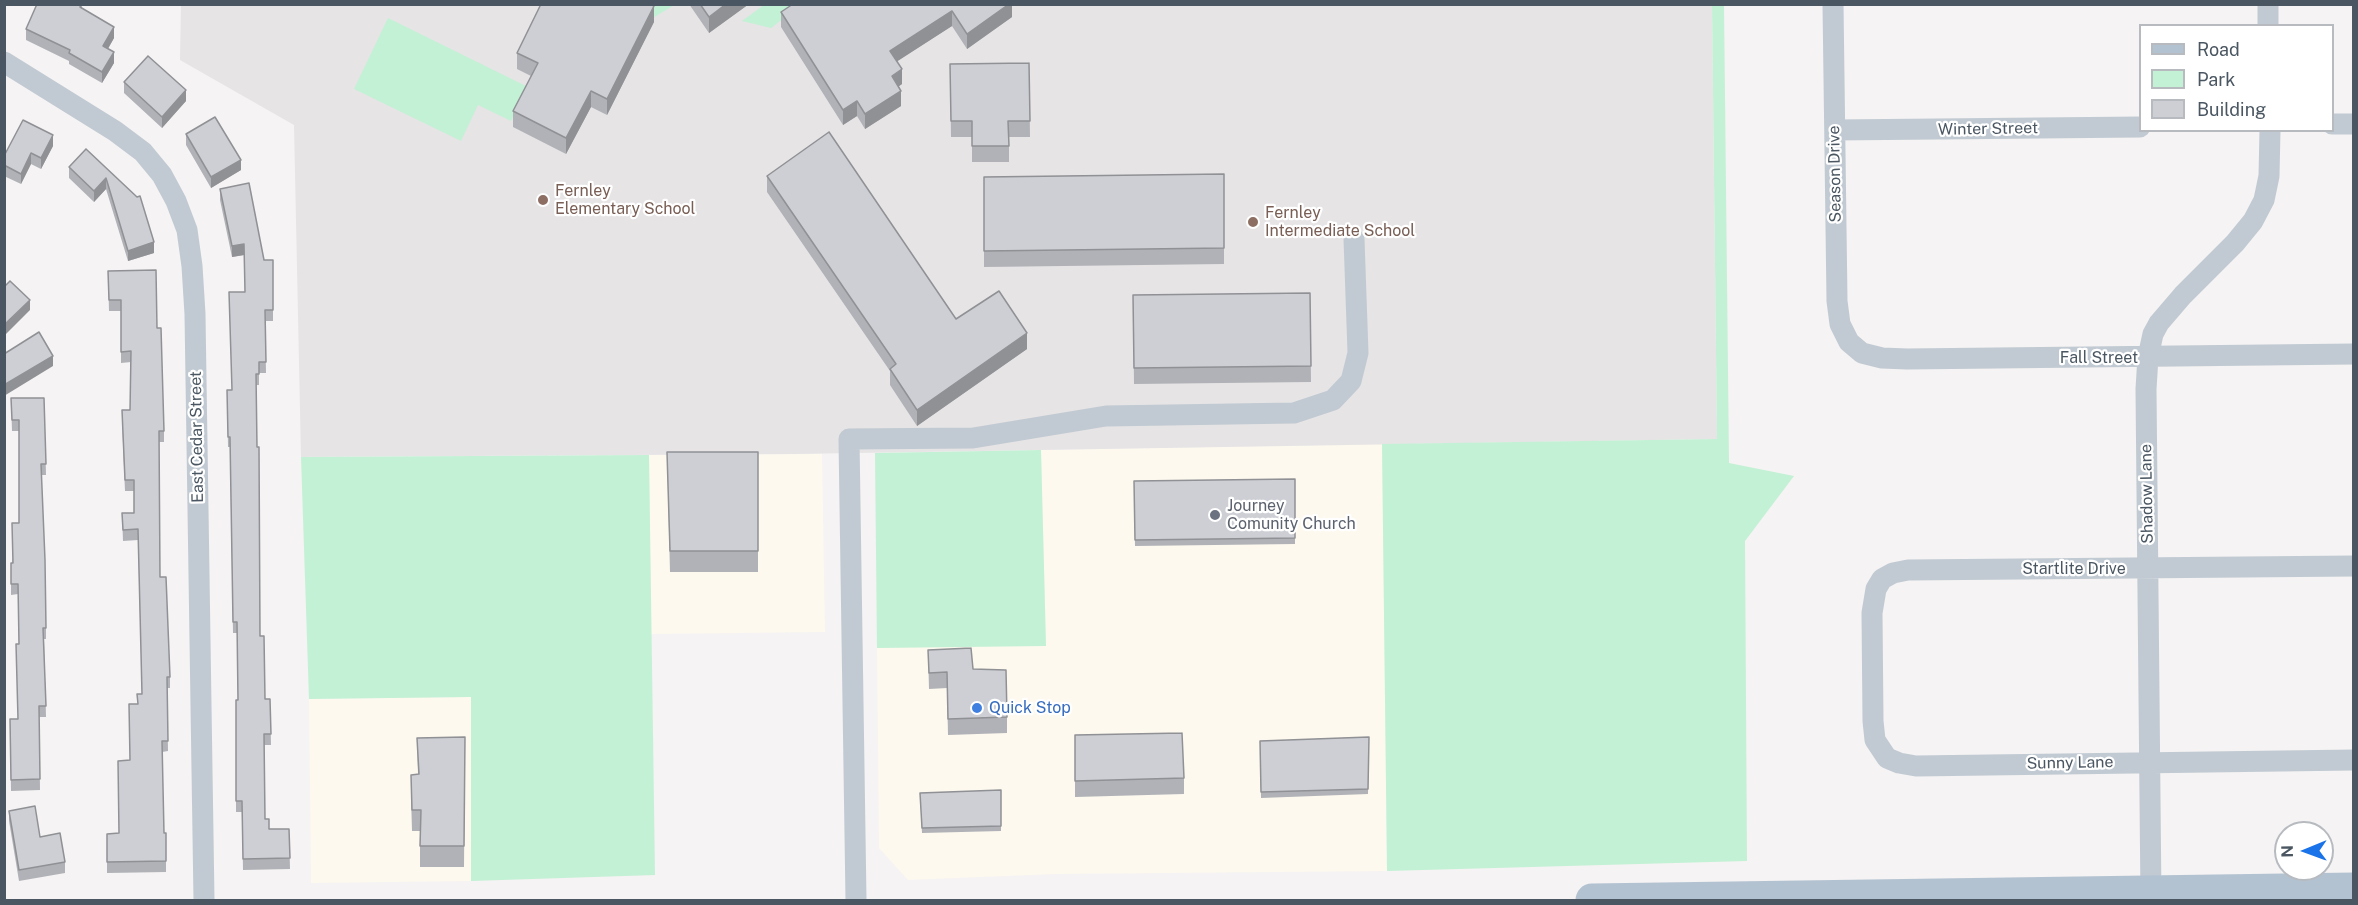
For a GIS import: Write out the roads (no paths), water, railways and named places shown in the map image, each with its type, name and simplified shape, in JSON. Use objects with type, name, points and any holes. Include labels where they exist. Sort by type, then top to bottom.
[{"type":"main road","points":[[1592,900],[2151,896],[2354,889]]},
{"type":"street","name":"Season Drive","points":[[1833,4],[1837,301],[1840,324],[1849,342]]},
{"type":"street","points":[[2268,4],[2268,24]]},
{"type":"street","name":"East Cedar Street","points":[[4,62],[116,131],[142,152],[162,174],[177,201],[187,230],[195,314],[204,900]]},
{"type":"street","points":[[2334,124],[2354,124]]},
{"type":"street","name":"Winter Street","points":[[1835,130],[2139,127]]},
{"type":"street","name":"Shadow Lane","points":[[2151,896],[2146,389],[2148,357],[2153,334],[2164,318],[2253,221],[2264,200],[2269,176],[2270,132]]},
{"type":"street","points":[[856,900],[849,439],[973,438],[1106,416],[1294,413],[1333,400],[1351,381],[1358,353],[1354,239]]},
{"type":"street","name":"Fall Street","points":[[1849,342],[1862,352],[1882,358],[1907,359],[2354,354]]},
{"type":"street","name":"Startlite Drive","points":[[1873,662],[1872,613],[1876,589],[1882,579],[1893,573],[1908,570],[2354,566]]},
{"type":"street","name":"Sunny Lane","points":[[1873,662],[1875,740],[1887,758],[1899,763],[1916,766],[2354,760]]},
{"type":"place","name":"Fernley Elementary School","points":[[543,200]]},
{"type":"place","name":"Fernley Intermediate School","points":[[1253,222]]},
{"type":"place","name":"Journey Comunity Church","points":[[1215,515]]},
{"type":"place","name":"Quick Stop","points":[[977,708]]}]
